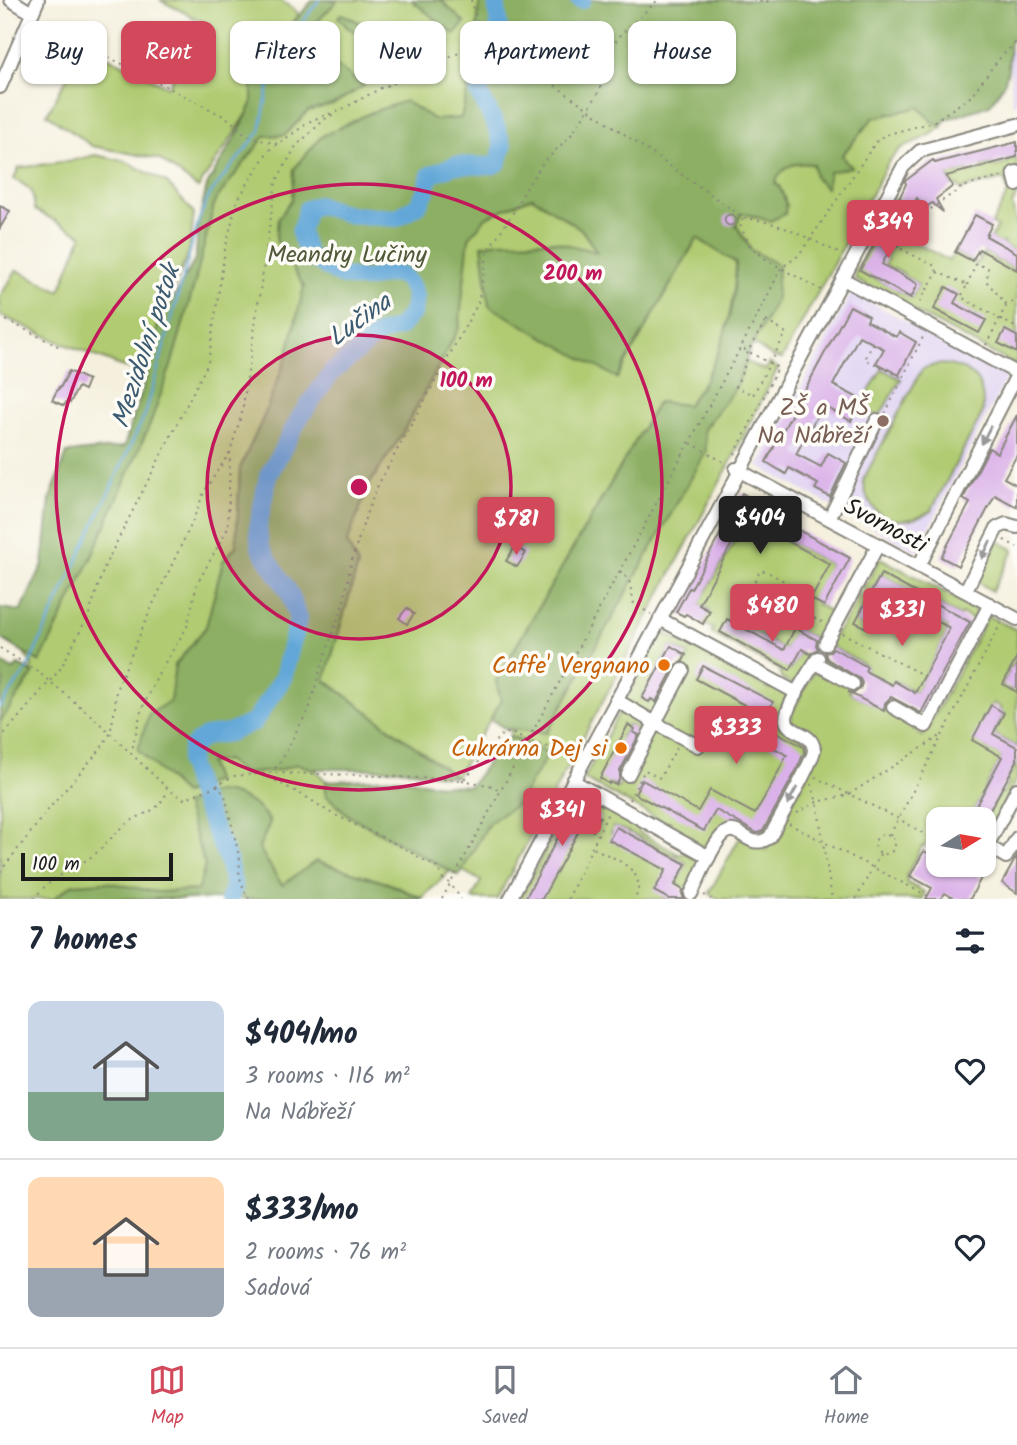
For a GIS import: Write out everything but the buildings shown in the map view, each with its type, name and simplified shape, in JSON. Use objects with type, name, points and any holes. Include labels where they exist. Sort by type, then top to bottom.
[{"type":"street","points":[[11,0],[31,15]]},
{"type":"street","points":[[0,87],[38,0]]},
{"type":"street","points":[[510,899],[738,470],[853,260],[889,203],[903,167],[920,151],[1017,125]]},
{"type":"street","points":[[889,203],[914,216]]},
{"type":"street","points":[[843,279],[1017,374],[919,566]]},
{"type":"street","points":[[833,511],[877,420]]},
{"type":"street","name":"Svornosti","points":[[738,470],[1012,616]]},
{"type":"street","points":[[966,590],[997,528],[1009,524],[1017,527]]},
{"type":"street","points":[[825,644],[878,545]]},
{"type":"street","points":[[893,707],[926,726],[990,604]]},
{"type":"street","points":[[660,619],[797,693]]},
{"type":"street","points":[[691,894],[722,836],[728,832],[736,832],[756,843],[762,842],[770,837],[781,820],[813,756],[814,747],[809,738],[789,727],[786,722],[797,693],[816,660],[853,684]]},
{"type":"street","points":[[628,775],[683,670]]},
{"type":"street","points":[[617,700],[698,746]]},
{"type":"street","points":[[573,781],[709,857]]},
{"type":"street","points":[[996,828],[1017,789]]},
{"type":"street","points":[[996,853],[1006,857],[1017,838]]},
{"type":"path","points":[[471,0],[477,21]]},
{"type":"path","points":[[614,46],[617,38],[659,0]]},
{"type":"path","points":[[753,0],[772,1]]},
{"type":"path","points":[[31,15],[229,119],[248,135],[277,145]]},
{"type":"path","points":[[442,899],[690,442],[781,268],[798,256],[878,139],[933,122],[970,97],[998,60],[1017,41]]},
{"type":"path","points":[[131,754],[141,711],[160,671],[187,627],[197,584],[228,528],[230,452],[242,413],[276,182],[296,146],[325,119],[382,88],[460,52]]},
{"type":"path","points":[[552,84],[744,218],[771,224],[810,239],[853,260]]},
{"type":"path","points":[[270,773],[281,762],[309,710],[344,601],[351,563],[367,512],[378,485],[478,303],[488,250],[543,163],[572,135],[602,84]]},
{"type":"path","points":[[0,739],[61,668],[89,614],[105,565],[208,363],[225,250],[237,201],[268,151],[312,120],[339,111]]},
{"type":"path","points":[[967,285],[937,272],[934,266],[897,247],[914,216],[927,212],[962,187],[1016,177]]},
{"type":"path","points":[[744,218],[740,225],[750,246],[768,261],[834,296]]},
{"type":"path","points":[[1006,304],[987,282],[988,268],[976,264],[961,297],[1017,328]]},
{"type":"path","points":[[915,312],[937,272]]},
{"type":"path","points":[[984,349],[1006,304],[1017,301]]},
{"type":"path","points":[[0,317],[58,346]]},
{"type":"path","points":[[766,321],[786,332],[770,363],[753,395],[736,387],[748,351],[766,321]]},
{"type":"path","points":[[877,420],[880,422],[929,325]]},
{"type":"path","points":[[873,343],[865,359],[903,378]]},
{"type":"path","points":[[736,453],[778,368],[741,347]]},
{"type":"path","points":[[690,442],[722,461]]},
{"type":"path","points":[[0,872],[110,734],[116,690],[147,616],[204,492],[230,452]]},
{"type":"path","points":[[994,535],[1017,547]]},
{"type":"path","points":[[619,570],[629,580],[634,604],[660,619]]},
{"type":"path","points":[[760,571],[766,571],[796,587],[798,592],[791,606],[785,620],[779,622],[747,605],[745,599],[760,571]]},
{"type":"path","points":[[791,606],[919,673]]},
{"type":"path","points":[[890,835],[943,734],[1012,616]]},
{"type":"path","points":[[0,648],[50,681],[168,789],[183,799],[233,776],[270,773],[461,780],[493,786],[501,791]]},
{"type":"path","points":[[461,780],[468,776],[500,736],[510,732],[527,741],[585,758]]},
{"type":"path","points":[[781,820],[817,802],[848,795],[943,734]]},
{"type":"path","points":[[575,899],[569,897],[618,806],[645,770],[660,778],[682,737]]},
{"type":"path","points":[[806,772],[926,835]]},
{"type":"path","points":[[806,772],[817,802],[832,899]]},
{"type":"path","points":[[262,774],[438,868],[443,879],[450,883],[461,899]]},
{"type":"path","points":[[215,786],[225,796],[240,860],[239,875],[249,899]]},
{"type":"path","points":[[34,899],[41,888],[94,854],[128,823],[157,808],[168,789]]},
{"type":"path","points":[[781,820],[928,896]]},
{"type":"path","points":[[881,835],[890,835],[894,840],[893,850],[887,854],[881,853],[876,848],[876,839],[881,835]]},
{"type":"path","points":[[593,848],[632,870],[639,888],[635,899]]},
{"type":"path","points":[[856,899],[881,853]]},
{"type":"shaded area","points":[[1017,48],[1017,104],[1013,105],[1008,50]]},
{"type":"shaded area","name":"ZŠ a MŠ Na Nábřeží","points":[[852,292],[1007,376],[917,552],[758,466]]},
{"type":"green space","points":[[160,0],[280,0],[299,15],[294,21],[230,21],[230,84],[252,84],[253,105],[198,188],[159,159],[92,146],[47,114],[64,84],[107,84],[107,56],[121,63],[121,84],[162,84],[168,87],[170,84],[216,84],[216,21],[201,21]]},
{"type":"green space","points":[[313,0],[338,0],[318,21],[294,21]]},
{"type":"green space","name":"Meandry Lučiny","points":[[328,0],[661,0],[646,21],[628,21],[628,45],[614,64],[614,21],[460,21],[460,84],[599,84],[510,206],[532,197],[581,229],[598,253],[553,241],[617,378],[697,238],[737,263],[734,293],[724,337],[704,382],[687,405],[658,402],[496,681],[501,701],[456,777],[325,680],[255,773],[280,770],[297,764],[314,769],[326,781],[326,795],[348,815],[450,871],[422,898],[390,884],[316,861],[322,899],[0,899],[0,713],[31,673],[32,663],[24,653],[83,547],[152,380],[196,258],[198,226],[253,135],[262,84],[340,84],[340,21],[308,21]]},
{"type":"green space","points":[[411,0],[441,0],[463,21],[460,21],[460,28],[454,34],[446,28],[446,21],[438,21]]},
{"type":"green space","points":[[480,0],[1017,0],[1017,36],[1010,42],[1004,84],[990,105],[945,120],[942,127],[933,122],[919,107],[873,118],[842,155],[852,167],[829,172],[826,188],[815,178],[813,164],[795,164],[786,168],[775,183],[784,197],[785,214],[770,221],[741,214],[736,225],[751,250],[778,265],[776,300],[749,351],[736,387],[704,429],[706,452],[547,733],[506,729],[490,719],[501,701],[496,681],[658,402],[687,405],[704,382],[719,351],[728,322],[736,263],[697,238],[617,378],[489,306],[482,245],[553,241],[597,252],[581,229],[532,197],[486,217],[469,238],[459,328],[401,436],[369,485],[347,543],[358,565],[325,680],[456,777],[399,769],[314,769],[297,764],[280,770],[244,774],[226,760],[209,763],[215,781],[184,794],[138,750],[149,714],[170,701],[175,665],[206,627],[223,561],[236,546],[240,468],[287,356],[304,287],[276,240],[278,219],[292,199],[294,169],[322,136],[372,112],[405,101],[435,120],[461,118],[469,84],[614,84],[614,21],[477,21]]},
{"type":"green space","points":[[342,14],[357,21],[354,21],[354,31],[348,28],[338,17]]},
{"type":"green space","points":[[340,68],[354,79],[354,84],[364,86],[334,104],[308,111],[285,135],[265,136],[215,201],[171,366],[150,424],[90,561],[40,662],[0,638],[0,608],[21,611],[43,564],[50,499],[67,453],[124,447],[147,374],[158,325],[196,258],[198,226],[207,185],[252,104],[252,84],[340,84]]},
{"type":"green space","points":[[919,107],[933,122],[942,127],[901,148],[889,161],[782,359],[773,357],[752,343],[766,321],[778,265],[751,250],[736,225],[741,214],[747,213],[755,218],[787,206],[779,186],[775,183],[791,164],[806,163],[829,172],[851,166],[842,155],[873,118]]},
{"type":"green space","points":[[95,155],[125,161],[167,183],[194,213],[189,252],[158,325],[149,377],[57,341],[0,315],[0,296],[17,270],[60,291],[82,235],[35,210],[31,191],[14,179],[19,168]]},
{"type":"green space","points":[[1015,158],[1017,168],[1010,170],[1017,195],[1012,205],[1017,227],[1017,253],[1003,245],[1004,243],[1000,244],[991,239],[997,227],[992,224],[1008,193],[1004,179],[962,191],[958,186],[954,186],[946,175],[982,170],[982,166],[992,164],[994,167]]},
{"type":"green space","points":[[894,199],[898,201],[881,233],[870,276],[912,297],[918,284],[884,265],[896,237],[899,238],[907,224],[904,222],[911,210],[914,217],[912,223],[921,228],[914,242],[949,261],[955,252],[977,264],[984,252],[996,258],[997,262],[999,260],[1017,270],[1017,366],[856,280],[855,273]]},
{"type":"green space","points":[[746,362],[765,370],[770,363],[778,368],[497,899],[472,899],[481,881],[458,868],[484,822],[549,753],[510,736],[511,729],[547,732],[704,429],[736,387]]},
{"type":"green space","points":[[938,364],[959,368],[974,376],[981,390],[983,412],[931,511],[904,520],[887,518],[872,506],[863,480],[922,369]]},
{"type":"green space","points":[[882,369],[901,379],[879,417],[860,407]]},
{"type":"green space","points":[[748,513],[785,533],[783,538],[830,564],[816,604],[835,614],[822,642],[796,629],[784,650],[740,624],[727,620],[790,670],[800,653],[808,657],[810,653],[815,656],[795,685],[781,679],[779,669],[711,633],[713,629],[703,623],[710,610],[699,604]]},
{"type":"green space","points":[[998,541],[1013,552],[992,591],[978,580]]},
{"type":"green space","points":[[880,558],[974,608],[976,613],[974,620],[962,614],[960,616],[881,574],[855,622],[868,629],[887,594],[948,627],[948,632],[916,692],[894,681],[891,687],[878,677],[864,673],[867,666],[828,645],[850,613]]},
{"type":"green space","points":[[988,616],[1017,630],[1017,657],[1012,667],[1009,667],[1002,686],[1010,691],[1012,688],[1017,689],[1017,747],[995,735],[1004,713],[993,703],[981,720],[985,747],[1003,756],[975,807],[926,807],[926,844],[922,846],[906,876],[906,882],[924,892],[922,899],[719,899],[709,893],[740,837],[766,850],[823,743],[791,723],[792,713],[820,659],[854,677],[849,692],[889,713],[891,710],[916,727],[918,733],[923,736]]},
{"type":"green space","points":[[664,633],[770,689],[776,687],[787,695],[788,706],[778,725],[806,740],[811,748],[769,833],[754,838],[726,823],[711,846],[701,846],[693,842],[692,837],[584,779],[622,707],[646,723],[647,727],[642,737],[634,732],[635,728],[628,725],[621,737],[609,783],[618,788],[623,779],[621,777],[689,655],[671,646],[642,698],[660,703],[653,715],[624,702]]},
{"type":"green space","points":[[0,662],[13,670],[18,665],[34,673],[0,722],[0,692],[4,683],[0,676]]},
{"type":"green space","points":[[510,736],[549,753],[517,804],[489,823],[459,876],[348,815],[326,795],[326,781],[395,778],[470,786]]},
{"type":"green space","points":[[1017,762],[1017,778],[996,818],[996,807],[992,807],[1000,792],[1003,793],[1008,783],[1006,781]]},
{"type":"green space","points":[[216,792],[247,800],[270,822],[259,848],[282,885],[316,861],[390,884],[422,899],[53,899],[73,884],[106,882],[157,892],[198,890],[205,866],[185,804]]},
{"type":"green space","points":[[578,795],[631,822],[640,833],[680,855],[687,852],[702,859],[687,889],[677,882],[685,862],[635,835],[613,827],[611,833],[666,870],[670,899],[519,899],[574,797]]},
{"type":"waterway","name":"Mezidolní potok","points":[[0,707],[27,669],[146,412],[199,219],[210,194],[260,131],[274,60],[319,0]]},
{"type":"waterway","name":"Lučina","points":[[229,899],[234,888],[228,860],[197,790],[189,763],[192,746],[206,736],[229,733],[254,722],[283,678],[298,619],[290,594],[260,547],[258,527],[268,476],[300,417],[332,372],[379,334],[400,327],[413,312],[415,296],[404,277],[394,273],[356,279],[339,275],[308,255],[300,233],[307,209],[318,205],[351,215],[397,218],[418,205],[426,191],[430,175],[455,165],[491,166],[498,163],[503,147],[496,126],[479,93],[481,80],[501,47],[496,0]]},
{"type":"place","name":"ZŠ a MŠ Na Nábřeží","points":[[883,421]]},
{"type":"place","name":"Caffe' Vergnano","points":[[664,665]]},
{"type":"place","name":"Cukrárna Dej si","points":[[621,748]]}]
